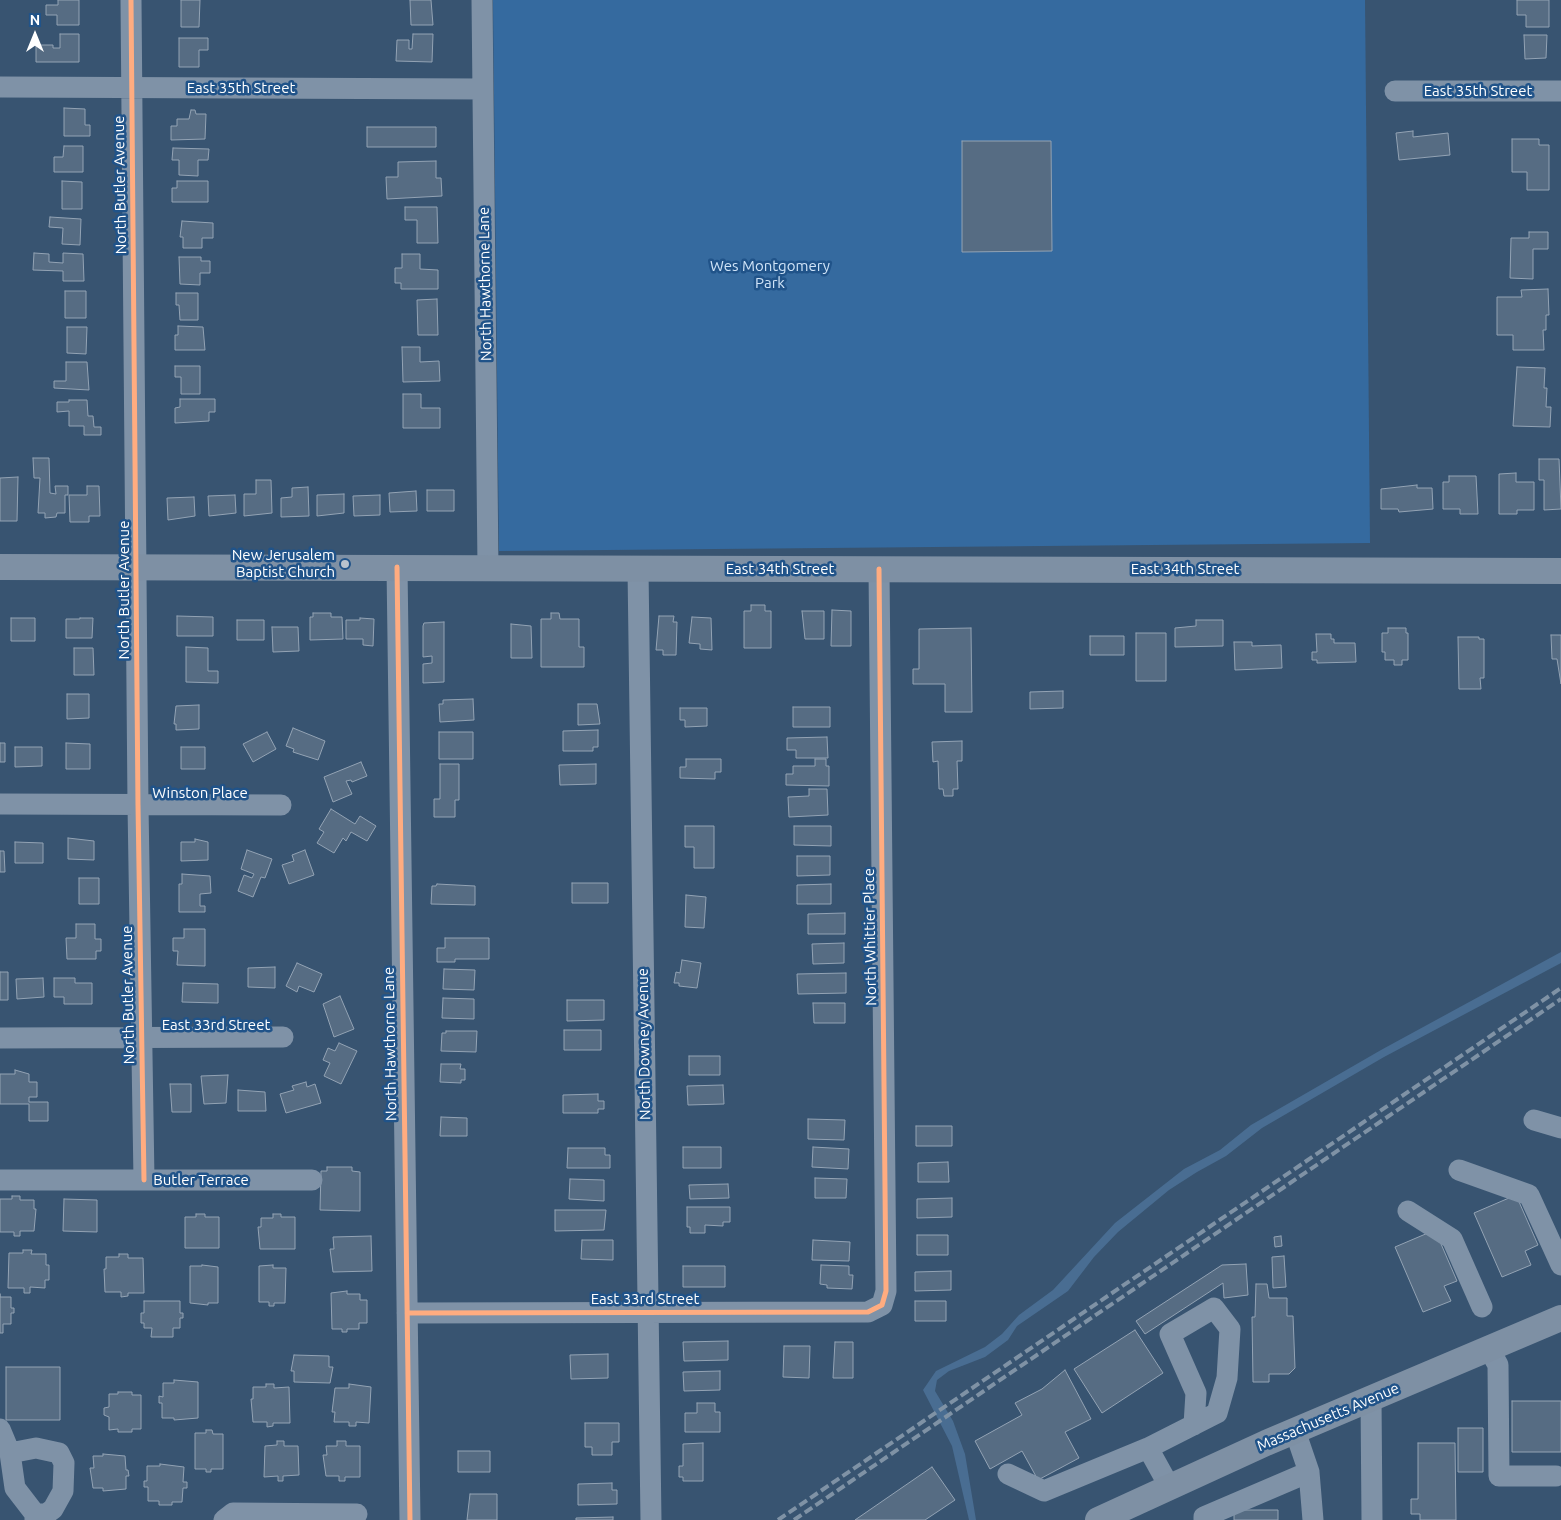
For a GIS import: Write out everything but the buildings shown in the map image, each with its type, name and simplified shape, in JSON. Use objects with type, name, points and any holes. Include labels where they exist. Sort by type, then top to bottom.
[{"type":"main road","name":"East 34th Street","points":[[0,567],[1561,571]]},
{"type":"main road","name":"Massachusetts Avenue","points":[[1098,1520],[1169,1486],[1295,1431],[1561,1318]]},
{"type":"street","name":"North Butler Avenue","points":[[131,0],[138,805],[144,1180]]},
{"type":"street","name":"North Hawthorne Lane","points":[[482,0],[488,568]]},
{"type":"street","name":"East 35th Street","points":[[0,87],[483,89]]},
{"type":"street","name":"East 35th Street","points":[[1395,91],[1561,91]]},
{"type":"street","name":"North Hawthorne Lane","points":[[398,567],[410,1520]]},
{"type":"street","name":"North Downey Avenue","points":[[638,569],[650,1520]]},
{"type":"street","name":"North Whittier Place","points":[[879,569],[886,1290],[882,1305]]},
{"type":"street","name":"Winston Place","points":[[0,804],[281,805]]},
{"type":"street","name":"East 33rd Street","points":[[0,1038],[283,1037]]},
{"type":"street","points":[[1534,1120],[1561,1128]]},
{"type":"street","points":[[1459,1170],[1529,1195],[1561,1265]]},
{"type":"street","name":"Butler Terrace","points":[[0,1180],[312,1180]]},
{"type":"street","points":[[1408,1211],[1452,1238],[1482,1307]]},
{"type":"street","name":"East 33rd Street","points":[[407,1313],[868,1312],[882,1305]]},
{"type":"street","points":[[1008,1474],[1044,1491],[1148,1448],[1194,1425],[1217,1413],[1227,1378],[1230,1328],[1214,1308],[1170,1334],[1196,1393],[1194,1425]]},
{"type":"street","points":[[1489,1349],[1498,1365],[1499,1476],[1556,1476]]},
{"type":"street","points":[[1371,1398],[1372,1520]]},
{"type":"street","points":[[0,1429],[10,1452],[15,1488],[35,1517],[46,1514],[52,1509],[63,1491],[64,1463],[60,1452],[36,1448],[10,1452]]},
{"type":"street","points":[[1295,1431],[1309,1472],[1313,1520]]},
{"type":"street","points":[[1148,1448],[1169,1486]]},
{"type":"street","points":[[1204,1520],[1204,1517],[1309,1472]]},
{"type":"street","points":[[224,1520],[233,1513],[356,1514]]},
{"type":"green space","name":"Wes Montgomery Park","points":[[493,0],[1365,0],[1370,543],[499,551]]},
{"type":"shaded area","points":[[1561,952],[1561,963],[1384,1057],[1262,1128],[1226,1156],[1169,1190],[1118,1232],[1094,1257],[1068,1291],[1017,1326],[1008,1340],[985,1357],[949,1371],[937,1380],[935,1391],[953,1421],[965,1454],[976,1520],[969,1520],[952,1446],[923,1390],[936,1371],[985,1347],[1002,1334],[1019,1315],[1053,1290],[1115,1223],[1184,1169],[1220,1150],[1251,1125],[1381,1050]]},
{"type":"railway","points":[[778,1520],[1561,988]]},
{"type":"railway","points":[[794,1520],[1561,999]]},
{"type":"cycle path","points":[[131,0],[138,805],[144,1180]]},
{"type":"cycle path","points":[[397,567],[410,1520]]},
{"type":"cycle path","points":[[407,1313],[868,1312],[882,1305],[886,1291],[879,569]]},
{"type":"place","name":"New Jerusalem Baptist Church","points":[[345,564]]}]
